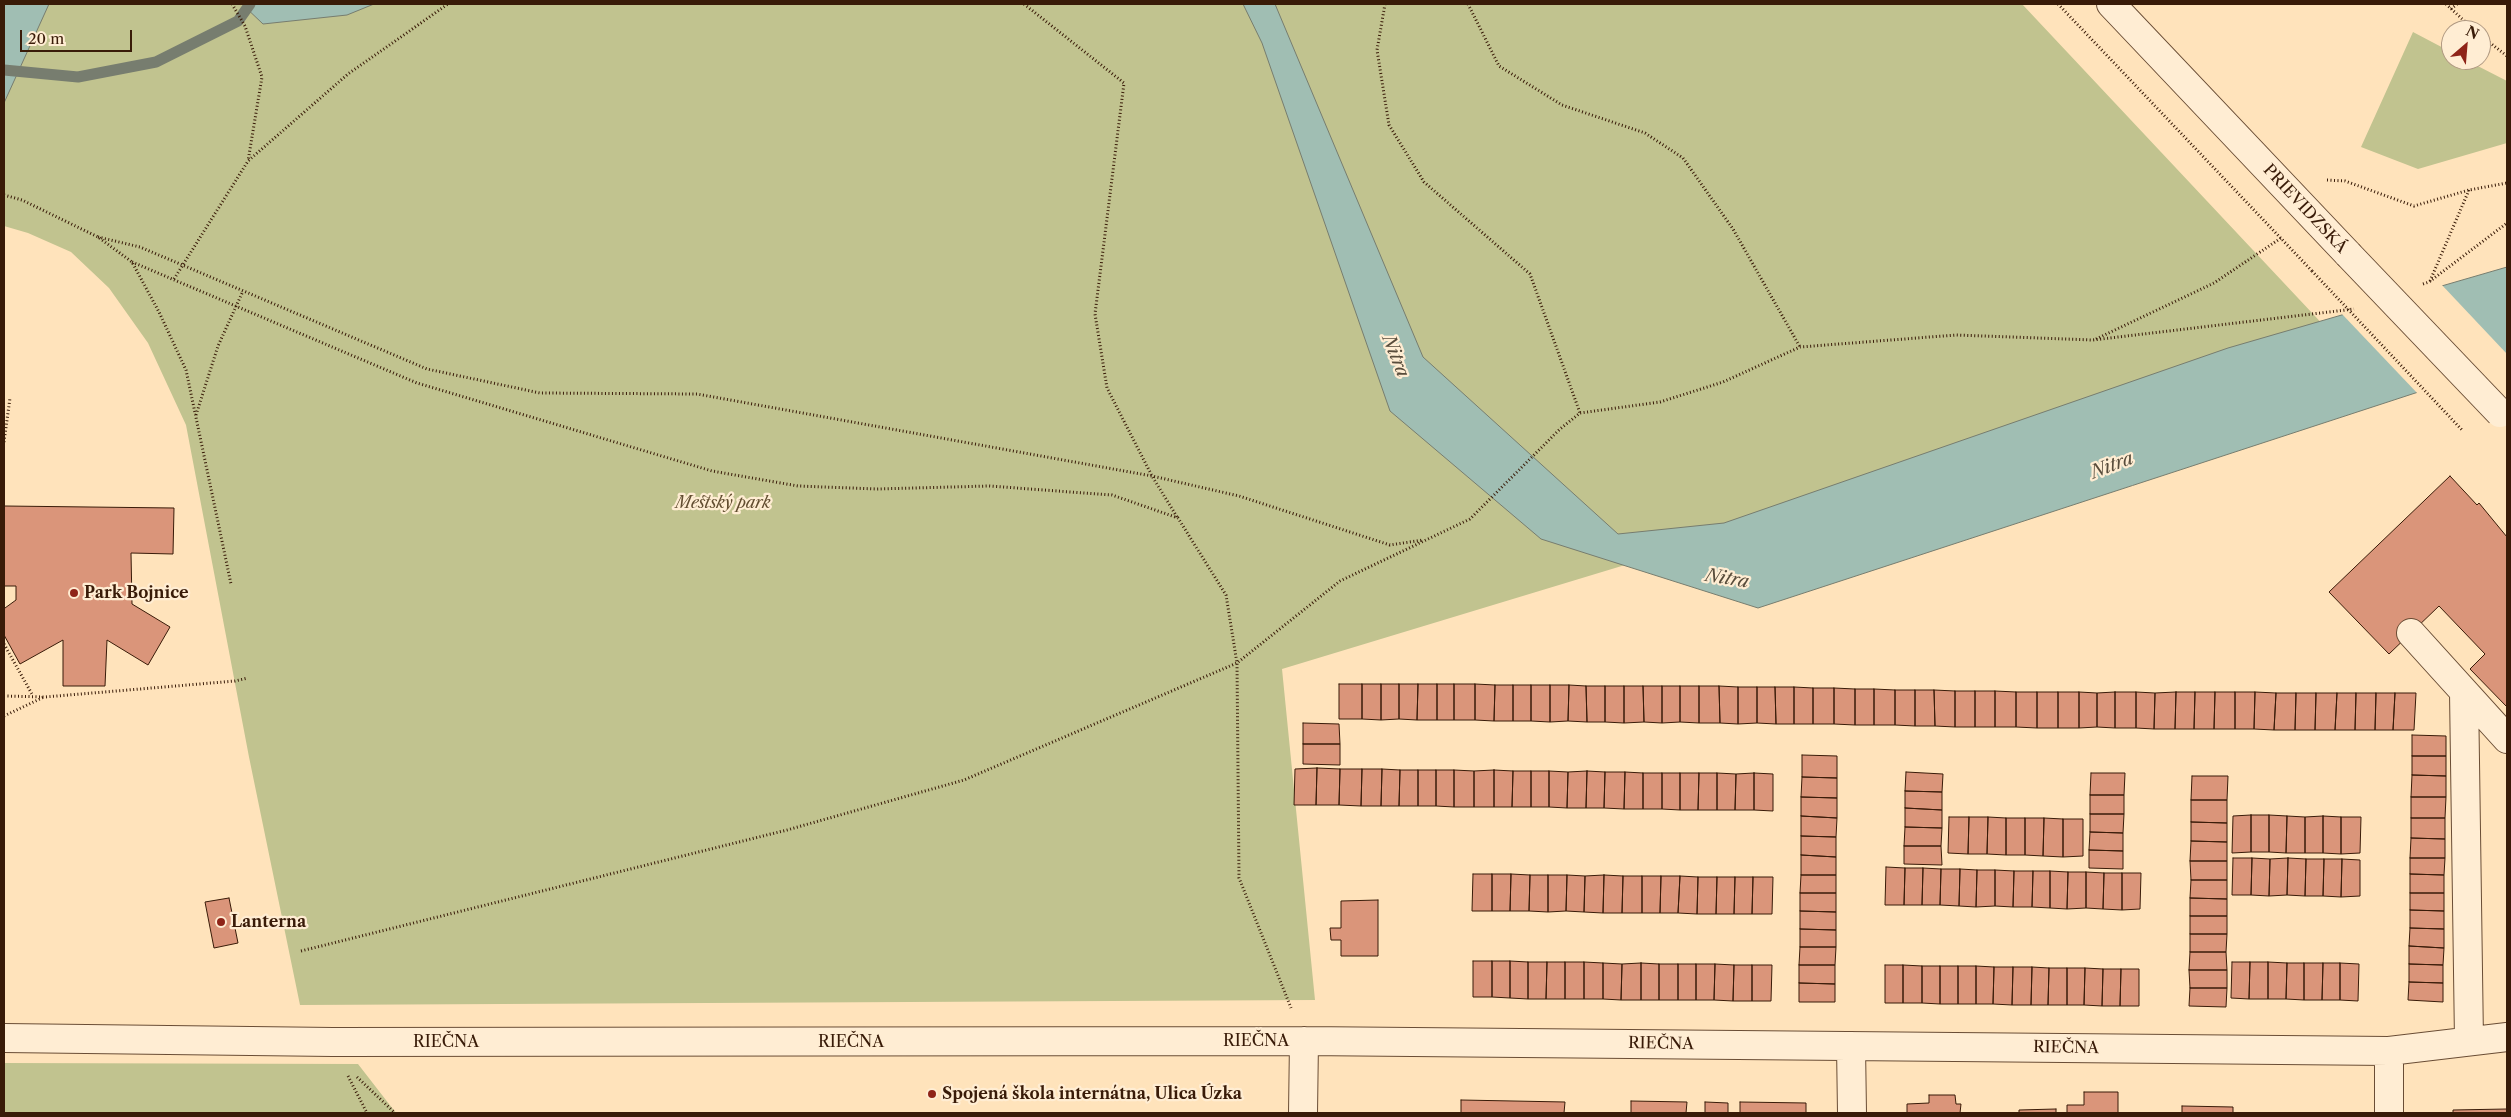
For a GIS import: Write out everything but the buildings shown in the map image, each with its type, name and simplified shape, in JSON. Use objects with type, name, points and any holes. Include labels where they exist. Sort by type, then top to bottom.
[{"type":"street","name":"PRIEVIDZSKÁ","points":[[2111,4],[2504,417]]},
{"type":"street","points":[[2411,633],[2507,739]]},
{"type":"street","points":[[2464,692],[2469,1041]]},
{"type":"street","name":"RIEČNA","points":[[4,1038],[333,1042],[1304,1041],[2388,1051],[2507,1037]]},
{"type":"street","points":[[1303,1113],[1304,1041]]},
{"type":"street","points":[[1851,1046],[1852,1113]]},
{"type":"street","points":[[2388,1051],[2389,1113]]},
{"type":"path","points":[[232,4],[245,26],[262,77],[248,161]]},
{"type":"path","points":[[174,279],[248,161],[348,74],[448,4]]},
{"type":"path","points":[[1024,4],[1124,83],[1095,314],[1107,388],[1152,476],[1226,595],[1237,663],[1239,878],[1304,1041]]},
{"type":"path","points":[[1385,4],[1377,50],[1389,125],[1424,182],[1530,274],[1580,412]]},
{"type":"path","points":[[1468,4],[1499,66],[1562,105],[1645,134],[1683,158],[1733,229],[1800,347]]},
{"type":"path","points":[[2058,4],[2462,430]]},
{"type":"path","points":[[2446,4],[2463,20]]},
{"type":"path","points":[[2451,9],[2457,4]]},
{"type":"path","points":[[2491,44],[2507,56]]},
{"type":"path","points":[[2327,180],[2345,181],[2414,206],[2469,190],[2507,183]]},
{"type":"path","points":[[2430,282],[2469,190]]},
{"type":"path","points":[[4,195],[22,200],[98,237],[132,262],[417,383],[712,471],[798,486],[878,489],[989,486],[1112,495],[1178,518]]},
{"type":"path","points":[[2093,340],[2214,283],[2280,239],[2311,215]]},
{"type":"path","points":[[2421,285],[2430,282],[2507,223]]},
{"type":"path","points":[[98,237],[140,247],[427,369],[540,393],[697,394],[1152,476],[1239,496],[1390,545],[1426,540]]},
{"type":"path","points":[[132,262],[159,312],[186,370],[231,584]]},
{"type":"path","points":[[196,415],[218,346],[243,291]]},
{"type":"path","points":[[301,951],[787,830],[964,780],[1237,663],[1340,581],[1470,519],[1560,429],[1580,412],[1660,402],[1723,382],[1800,347],[1956,335],[2093,340],[2341,312],[2360,307]]},
{"type":"path","points":[[4,442],[10,398]]},
{"type":"path","points":[[4,644],[33,697]]},
{"type":"path","points":[[4,696],[45,697],[235,681],[248,678]]},
{"type":"path","points":[[4,716],[45,697]]},
{"type":"path","points":[[367,1113],[346,1069],[395,1113]]},
{"type":"green space","name":"Mestský park","points":[[4,4],[2022,4],[2344,347],[1282,669],[1315,1000],[300,1005],[249,757],[186,425],[148,343],[109,288],[71,252],[28,233],[4,226]]},
{"type":"green space","points":[[2413,32],[2441,47],[2441,70],[2486,70],[2507,81],[2507,143],[2418,169],[2361,147]]},
{"type":"green space","points":[[4,1063],[358,1064],[396,1113],[4,1113]]},
{"type":"water","points":[[4,4],[49,4],[4,103]]},
{"type":"water","points":[[242,4],[374,4],[347,15],[263,24]]},
{"type":"water","name":"Nitra","points":[[1243,4],[1275,4],[1423,357],[1618,534],[1724,523],[2228,348],[2507,267],[2507,363],[1758,608],[1541,539],[1390,411],[1262,43]]},
{"type":"pier","points":[[2441,284],[2507,354],[2507,366],[2419,395],[2341,313]]},
{"type":"waterway","points":[[4,70],[78,77],[156,62],[238,21],[250,4]]},
{"type":"place","name":"Park Bojnice","points":[[74,593]]},
{"type":"place","name":"Lanterna","points":[[221,922]]},
{"type":"place","name":"Spojená škola internátna, Ulica Úzka","points":[[932,1094]]}]
